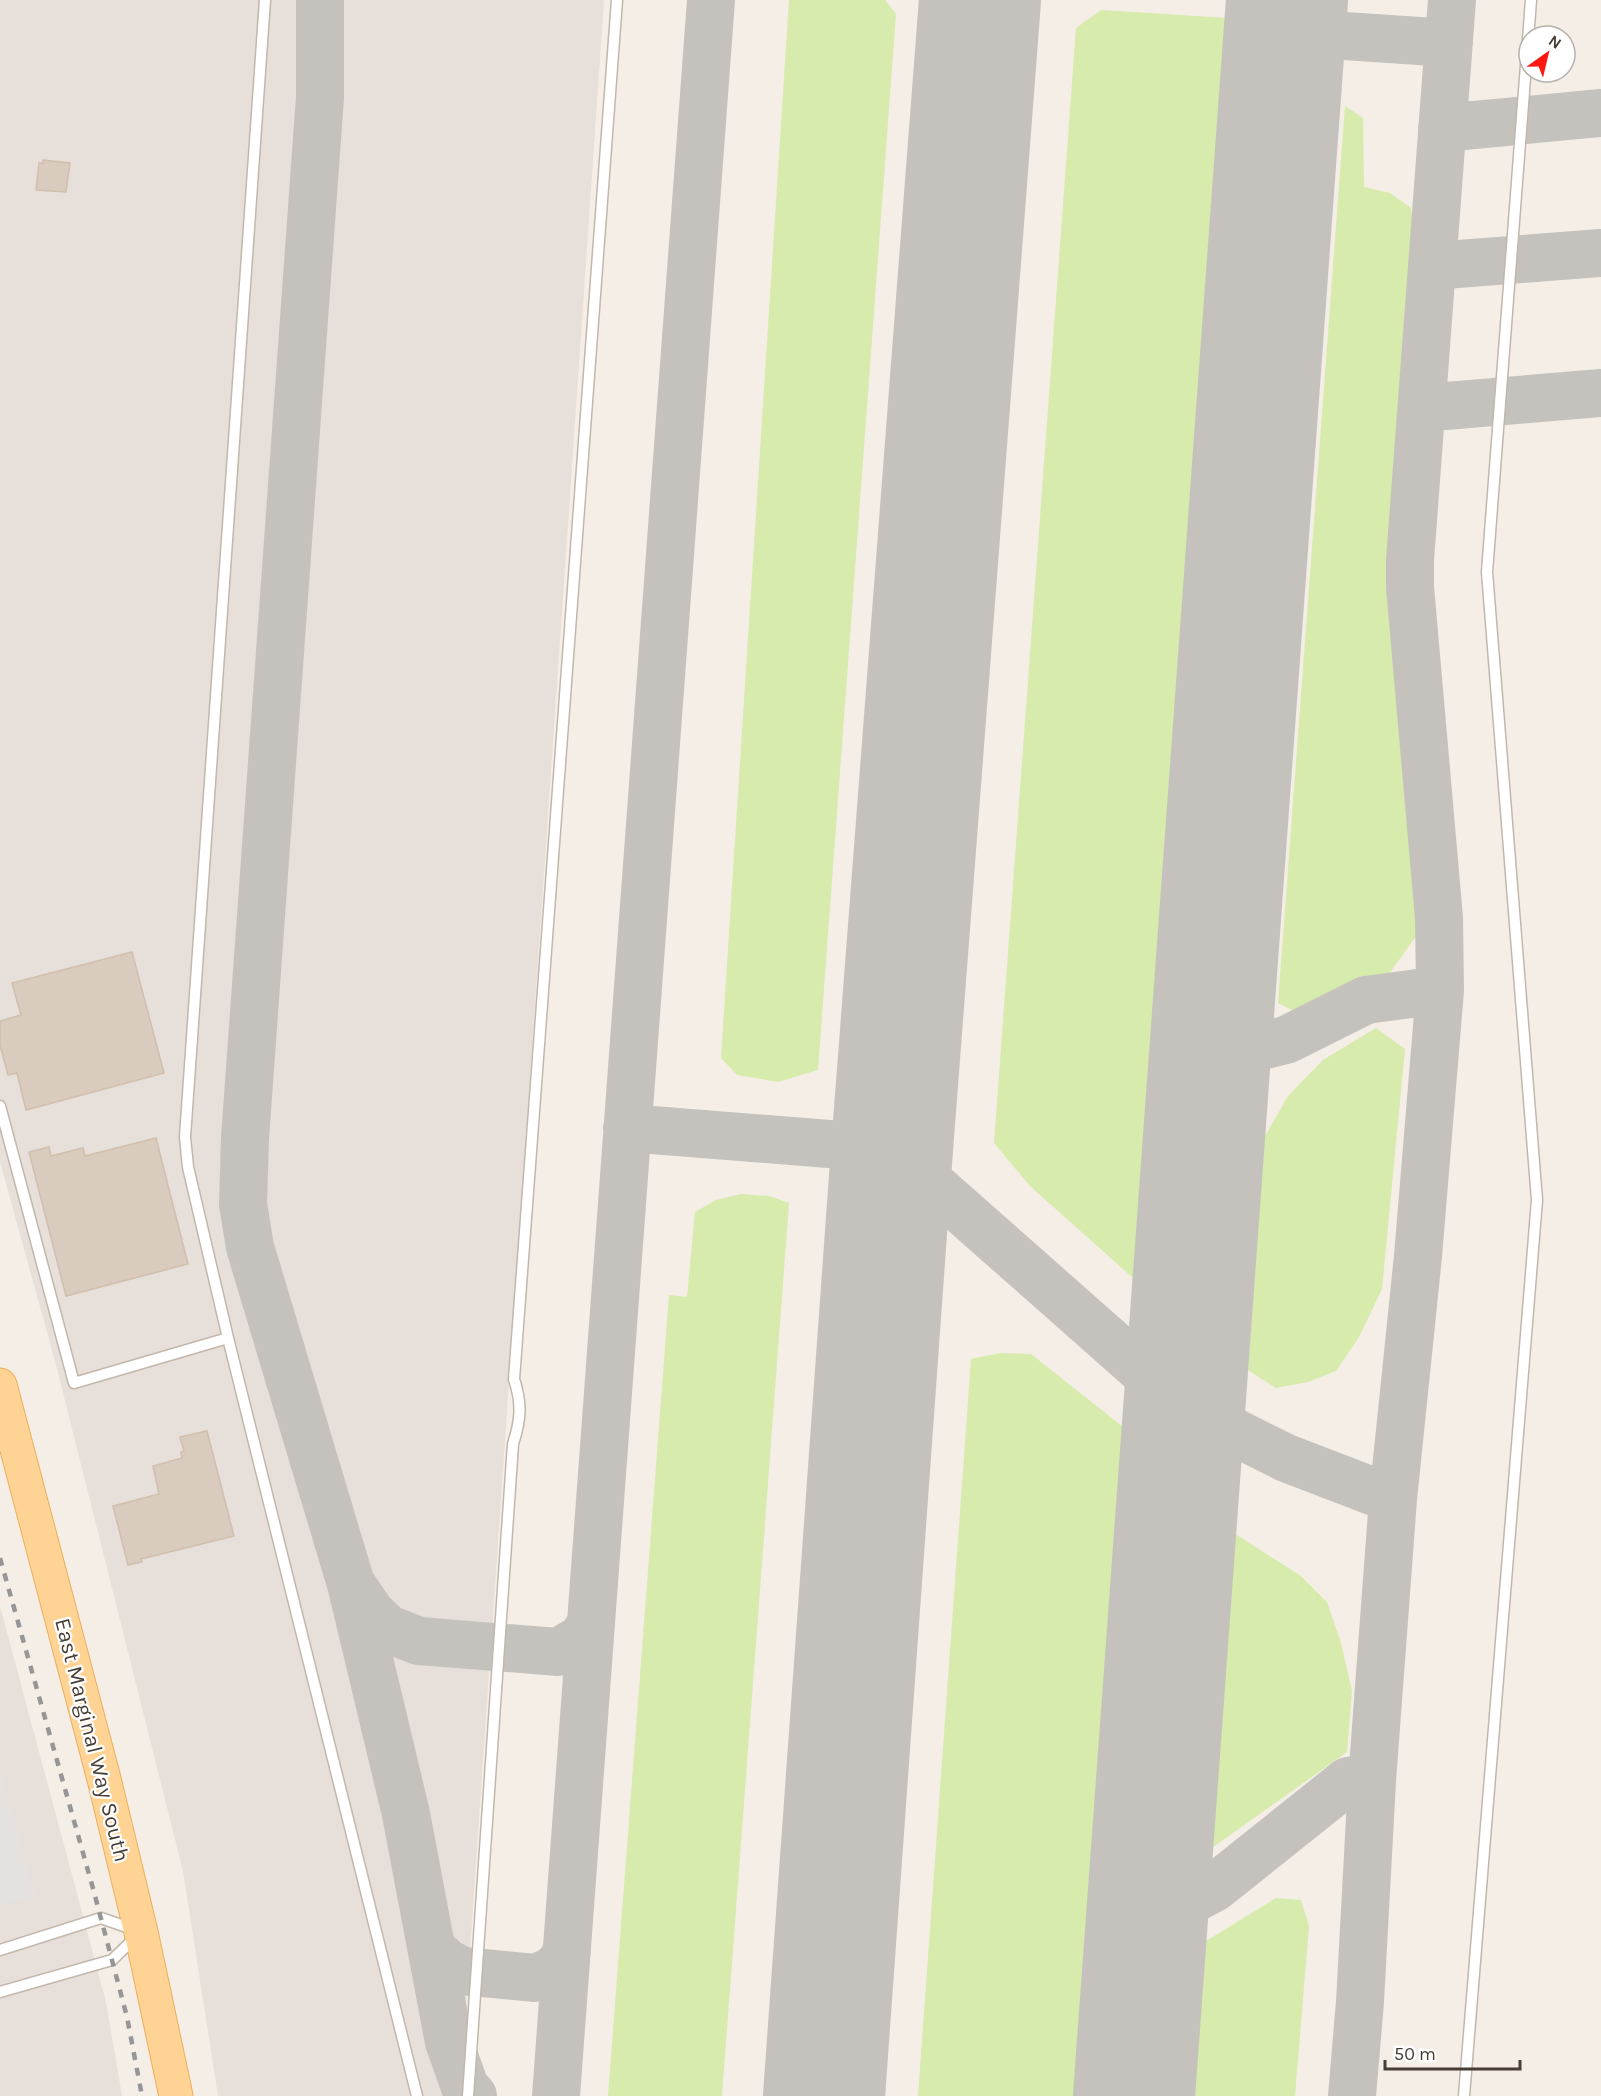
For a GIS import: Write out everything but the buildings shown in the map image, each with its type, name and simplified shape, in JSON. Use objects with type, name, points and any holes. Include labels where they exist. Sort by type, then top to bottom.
[{"type":"main road","name":"East Marginal Way South","points":[[0,1385],[104,1779],[141,1932],[176,2096]]},
{"type":"lane","points":[[265,0],[185,1137],[188,1167],[228,1338],[417,2096]]},
{"type":"lane","points":[[468,2096],[513,1444],[519,1427],[520,1400],[514,1379],[617,0]]},
{"type":"lane","points":[[1464,2096],[1537,1200],[1487,572],[1531,0]]},
{"type":"lane","points":[[0,1106],[74,1383],[228,1338]]},
{"type":"lane","points":[[0,1950],[101,1918],[141,1932],[112,1960],[0,1992]]},
{"type":"shaded area","points":[[0,0],[604,0],[460,2096],[218,2096],[183,1871],[55,1361],[0,1162]]},
{"type":"shaded area","points":[[0,1606],[106,2002],[122,2096],[0,2096]]},
{"type":"shaded area","points":[[0,1765],[36,1896],[0,1905]]},
{"type":"green space","points":[[789,0],[885,0],[896,14],[818,1070],[778,1082],[737,1075],[721,1058]]},
{"type":"green space","points":[[1101,10],[1229,18],[1142,1286],[1030,1186],[994,1143],[1076,28]]},
{"type":"green space","points":[[1345,106],[1363,118],[1364,187],[1390,193],[1411,208],[1414,231],[1388,577],[1417,897],[1416,936],[1389,974],[1324,1006],[1298,1013],[1278,1003]]},
{"type":"green space","points":[[1376,1028],[1405,1049],[1382,1289],[1359,1337],[1336,1371],[1308,1382],[1276,1388],[1248,1370],[1264,1138],[1288,1096],[1323,1060]]},
{"type":"green space","points":[[741,1194],[769,1196],[789,1203],[722,2096],[608,2096],[669,1295],[687,1297],[695,1212],[716,1200]]},
{"type":"green space","points":[[1000,1353],[1031,1354],[1132,1434],[1083,2096],[918,2096],[971,1359]]},
{"type":"green space","points":[[1229,1530],[1301,1576],[1327,1602],[1341,1643],[1352,1691],[1347,1752],[1202,1855]]},
{"type":"green space","points":[[1276,1898],[1301,1900],[1309,1926],[1295,2096],[1183,2096],[1193,1949]]},
{"type":"taxiway","points":[[320,0],[320,97],[245,1138],[243,1204],[250,1247],[351,1584],[406,1814],[449,2042],[465,2087],[473,2096]]},
{"type":"taxiway","points":[[556,2096],[711,0]]},
{"type":"taxiway","points":[[1352,2096],[1393,1499],[1418,1256],[1440,990],[1439,918],[1410,587],[1410,560],[1452,0]]},
{"type":"taxiway","points":[[1285,32],[1449,43]]},
{"type":"taxiway","points":[[1442,128],[1601,113]]},
{"type":"taxiway","points":[[1432,266],[1601,253]]},
{"type":"taxiway","points":[[1422,408],[1601,393]]},
{"type":"taxiway","points":[[1209,1058],[1286,1040],[1366,1000],[1440,990]]},
{"type":"taxiway","points":[[627,1128],[892,1149],[1184,1407],[1286,1458],[1393,1499]]},
{"type":"taxiway","points":[[352,1585],[371,1613],[388,1629],[419,1641],[558,1652],[581,1639],[591,1624]]},
{"type":"taxiway","points":[[1149,1912],[1170,1911],[1214,1888],[1348,1781],[1361,1779],[1372,1781]]},
{"type":"taxiway","points":[[432,1949],[447,1963],[463,1971],[535,1978],[550,1972],[560,1964],[567,1951]]},
{"type":"runway","points":[[824,2096],[892,1149],[980,0]]},
{"type":"runway","points":[[1134,2096],[1287,0]]},
{"type":"railway","points":[[0,1558],[127,2017],[142,2096]]}]
